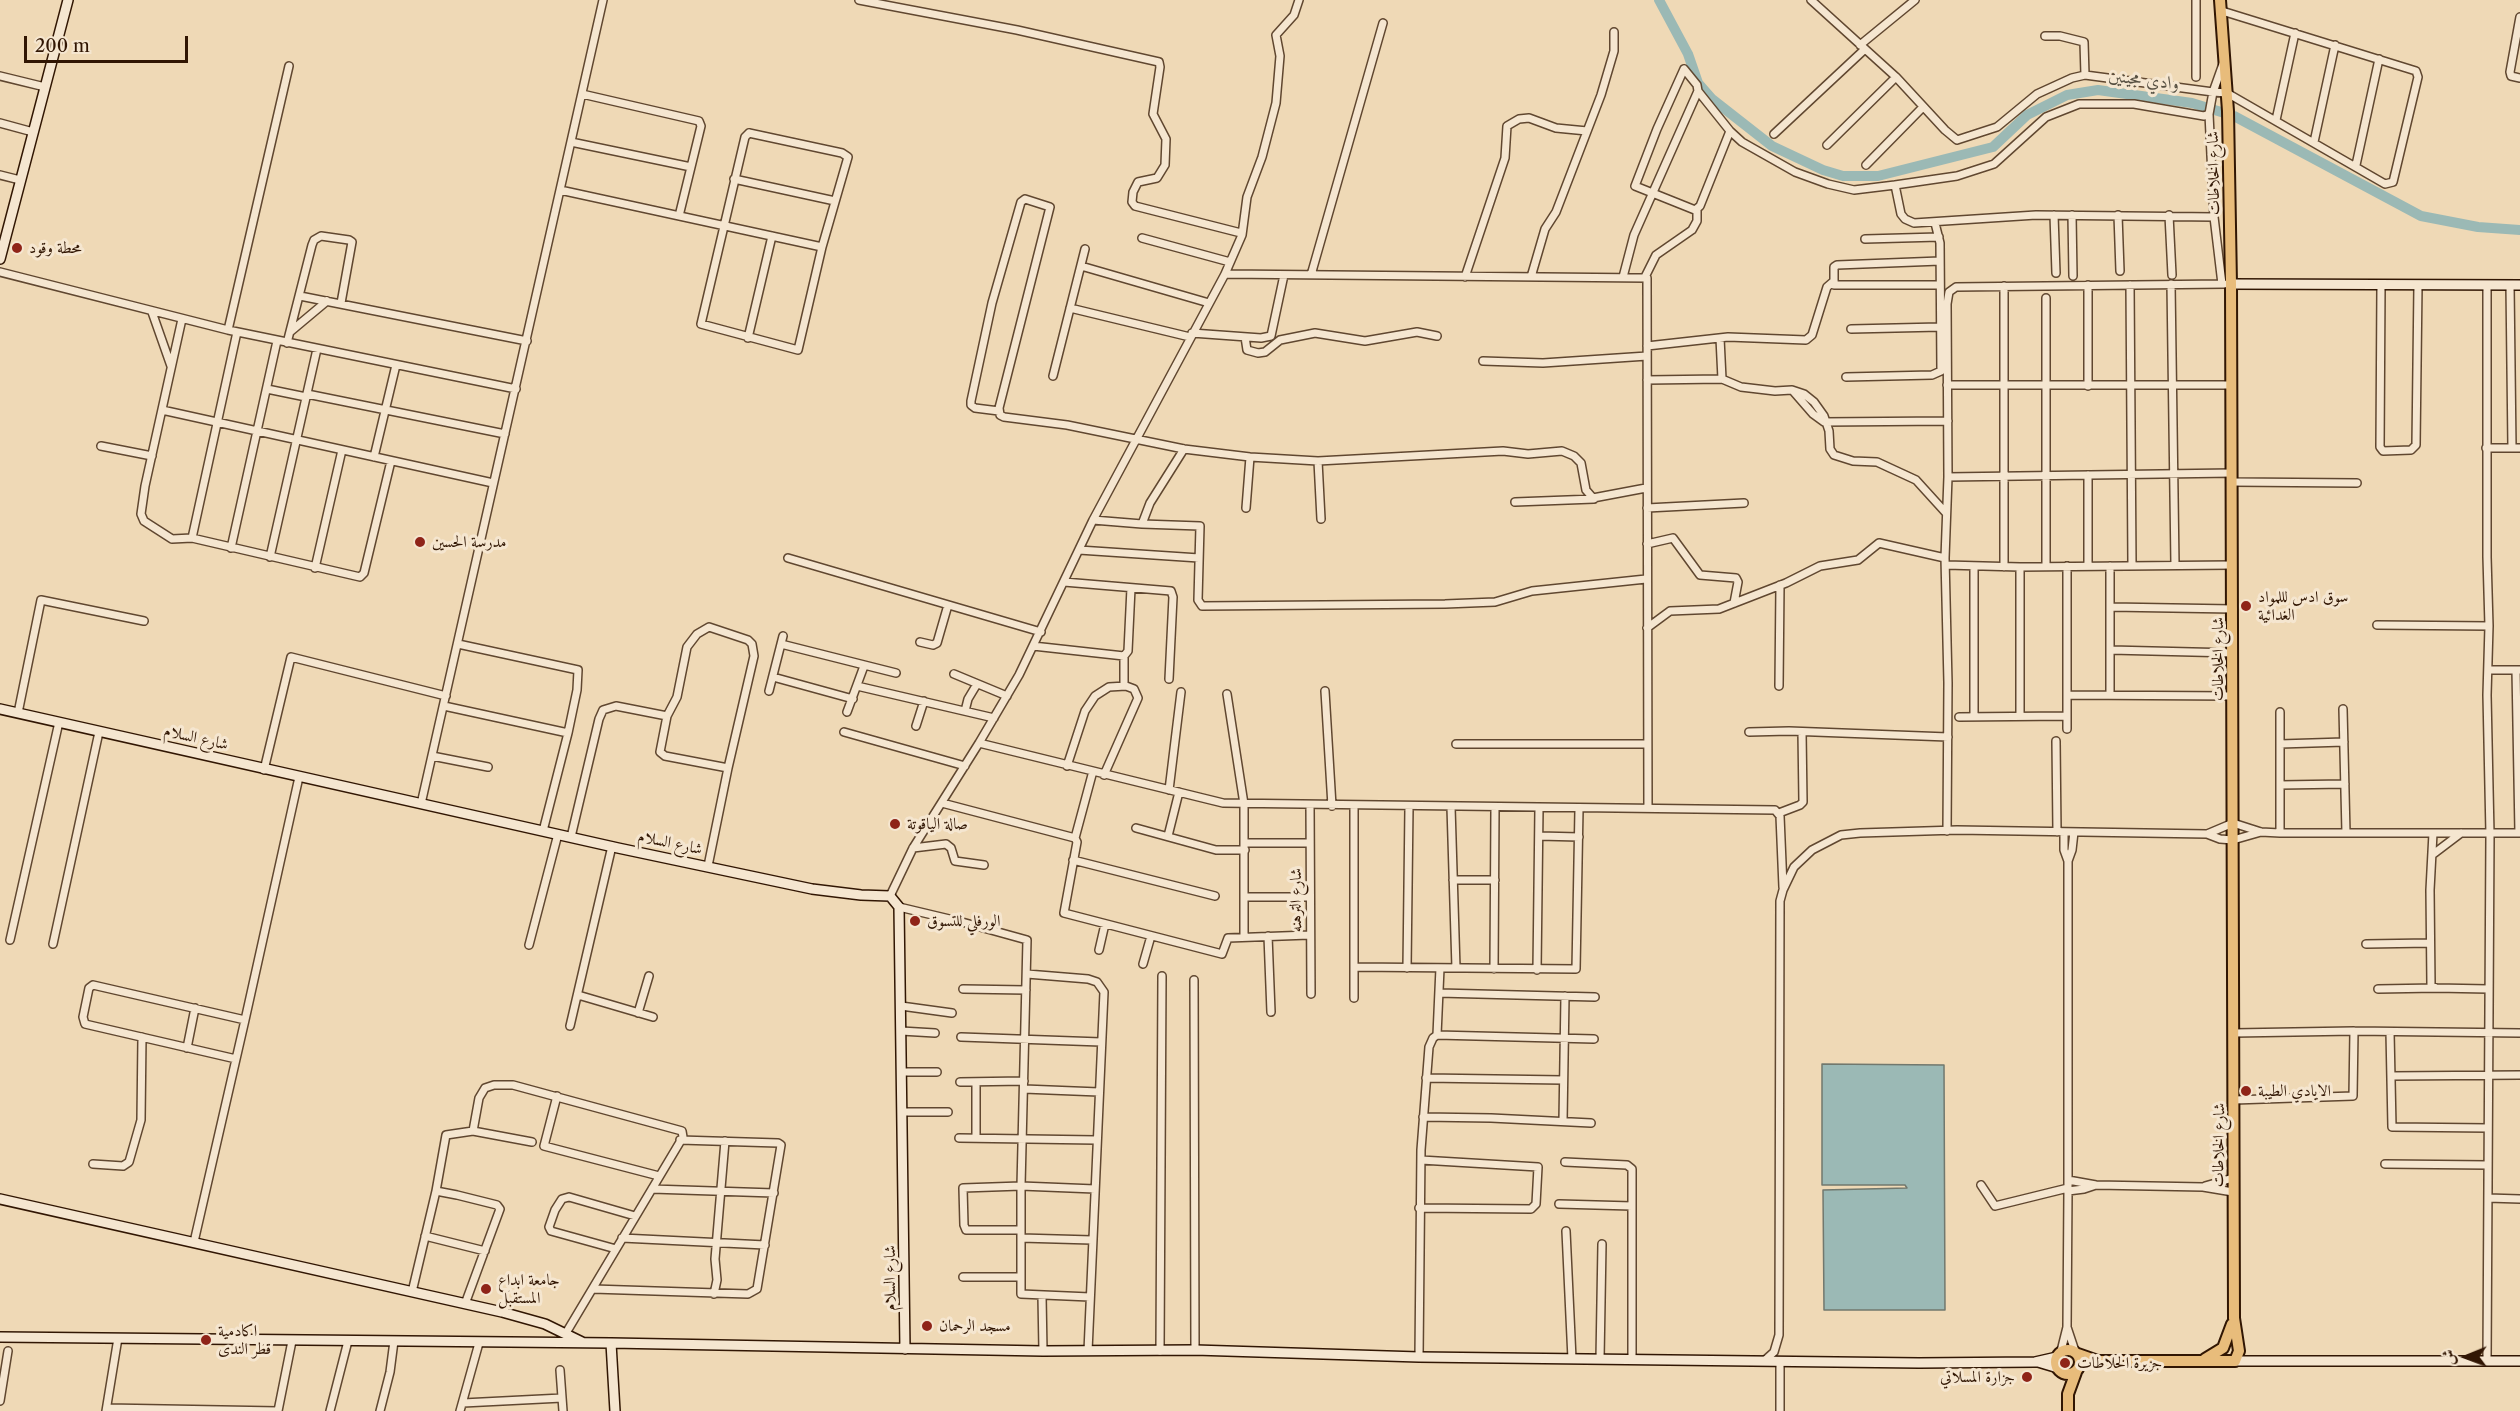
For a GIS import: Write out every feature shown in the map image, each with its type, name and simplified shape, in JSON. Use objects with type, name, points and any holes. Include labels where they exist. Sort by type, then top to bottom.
[{"type":"main road","points":[[0,258],[68,0]]},
{"type":"main road","name":"شارع الخلاطات","points":[[2221,6],[2228,111],[2227,284],[2232,478],[2234,1318]]},
{"type":"main road","points":[[2227,284],[2515,285]]},
{"type":"main road","name":"شارع السلام","points":[[0,709],[264,770],[612,846],[828,891],[890,896]]},
{"type":"main road","points":[[890,896],[899,907]]},
{"type":"main road","name":"شارع السلام","points":[[899,907],[905,1349]]},
{"type":"main road","points":[[0,1199],[535,1321],[584,1343]]},
{"type":"main road","points":[[2200,1361],[2223,1348],[2234,1318]]},
{"type":"main road","points":[[2234,1318],[2239,1350],[2235,1361]]},
{"type":"main road","points":[[0,1337],[611,1343],[1043,1351],[1195,1350],[1419,1357],[1764,1361],[2059,1362],[2077,1353],[2098,1361],[2520,1361]]},
{"type":"main road","points":[[611,1343],[615,1411]]},
{"type":"main road","points":[[2067,1394],[2081,1363],[2077,1353]]},
{"type":"main road","points":[[2059,1362],[2066,1374],[2098,1361]]},
{"type":"main road","points":[[2059,1362],[2067,1394],[2067,1411]]},
{"type":"street","points":[[422,804],[603,0]]},
{"type":"street","points":[[860,0],[1157,60],[1160,68],[1153,114],[1166,135],[1165,160],[1159,177],[1138,182],[1133,192],[1133,204],[1242,235]]},
{"type":"street","points":[[890,896],[913,848],[994,718],[1034,646],[1093,520],[1225,274],[1242,235],[1247,197],[1262,157],[1276,103],[1280,56],[1276,35],[1294,15],[1299,0]]},
{"type":"street","points":[[1811,0],[1896,78],[1953,138],[1960,140],[1997,127],[2037,94],[2058,83],[2085,75],[2227,93],[2385,184],[2391,184],[2395,180],[2418,73],[2412,69],[2295,33],[2221,6]]},
{"type":"street","points":[[1774,134],[1915,0]]},
{"type":"street","points":[[2196,0],[2196,77]]},
{"type":"street","points":[[2520,17],[2510,72],[2511,76],[2520,78]]},
{"type":"street","points":[[1311,275],[1383,23]]},
{"type":"street","points":[[1531,277],[1545,228],[1554,216],[1601,95],[1614,51],[1614,32]]},
{"type":"street","points":[[2276,120],[2295,33]]},
{"type":"street","points":[[2044,36],[2060,36],[2084,42],[2085,75]]},
{"type":"street","points":[[2314,142],[2335,45]]},
{"type":"street","points":[[1947,831],[1946,513],[1948,477],[1947,304],[1949,292],[1956,287],[2227,284],[2214,217],[2209,114],[2213,92],[2225,59]]},
{"type":"street","points":[[2355,165],[2379,59]]},
{"type":"street","points":[[228,330],[289,66]]},
{"type":"street","points":[[1730,131],[1700,206],[1691,210],[1638,188],[1635,182],[1684,69],[1697,85],[1698,91],[1730,131],[1763,155],[1795,172],[1828,184],[1866,190],[1957,176],[1994,164],[2046,117],[2079,104],[2134,105],[2197,116],[2209,114]]},
{"type":"street","points":[[0,76],[45,87]]},
{"type":"street","points":[[1827,145],[1896,78]]},
{"type":"street","points":[[1623,277],[1634,235],[1698,91]]},
{"type":"street","points":[[582,94],[699,121],[701,126],[678,216]]},
{"type":"street","points":[[1866,165],[1923,107]]},
{"type":"street","points":[[1466,277],[1505,158],[1507,126],[1525,117],[1556,128],[1587,131]]},
{"type":"street","points":[[0,123],[33,132]]},
{"type":"street","points":[[747,133],[842,153],[848,158],[822,247],[799,349],[795,351],[701,324],[734,179],[747,133]]},
{"type":"street","points":[[571,142],[690,167]]},
{"type":"street","points":[[0,175],[20,180]]},
{"type":"street","points":[[734,179],[835,201]]},
{"type":"street","points":[[1896,185],[1899,209],[1905,219],[1914,223],[2054,215],[2214,217]]},
{"type":"street","points":[[560,190],[822,247]]},
{"type":"street","points":[[999,411],[1050,207],[1046,204],[1025,200],[1021,202],[992,303],[971,401],[971,405],[975,408],[999,411],[1004,417],[1066,425],[1135,440],[1250,457],[1318,461],[1503,451],[1530,454],[1562,451],[1579,460],[1584,473],[1586,490],[1590,496],[1597,499]]},
{"type":"street","points":[[1647,808],[1645,277],[1656,255],[1692,230],[1696,221],[1696,208]]},
{"type":"street","points":[[2054,215],[2056,273]]},
{"type":"street","points":[[2072,215],[2073,276]]},
{"type":"street","points":[[2118,215],[2120,271]]},
{"type":"street","points":[[2169,215],[2172,275]]},
{"type":"street","points":[[1846,377],[1938,374],[1941,371],[1940,261],[1939,237],[1935,223]]},
{"type":"street","points":[[287,343],[314,240],[321,236],[349,240],[351,244],[341,303]]},
{"type":"street","points":[[748,338],[772,236]]},
{"type":"street","points":[[1865,239],[1939,237]]},
{"type":"street","points":[[1142,238],[1230,262]]},
{"type":"street","points":[[1053,376],[1085,249]]},
{"type":"street","points":[[1940,261],[1837,265],[1834,267],[1836,287],[1940,285]]},
{"type":"street","points":[[1081,266],[1209,303]]},
{"type":"street","points":[[0,272],[228,330],[516,388]]},
{"type":"street","points":[[1225,274],[1645,277]]},
{"type":"street","points":[[1070,308],[1191,335],[1270,336],[1284,275]]},
{"type":"street","points":[[1647,346],[1720,338],[1809,338],[1827,287],[1834,281]]},
{"type":"street","points":[[2171,284],[2175,565]]},
{"type":"street","points":[[2088,285],[2088,386]]},
{"type":"street","points":[[2130,285],[2132,565]]},
{"type":"street","points":[[2381,285],[2380,447],[2384,451],[2411,450],[2416,445],[2418,285]]},
{"type":"street","points":[[2487,285],[2486,448],[2490,834],[2487,1362]]},
{"type":"street","points":[[2486,448],[2516,448],[2515,285]]},
{"type":"street","points":[[2004,286],[2004,567]]},
{"type":"street","points":[[300,296],[526,341]]},
{"type":"street","points":[[2046,298],[2046,566]]},
{"type":"street","points":[[290,332],[327,301]]},
{"type":"street","points":[[152,312],[171,367]]},
{"type":"street","points":[[182,319],[141,509],[142,518],[169,538],[192,538],[357,578],[363,576],[391,461]]},
{"type":"street","points":[[1851,328],[1940,327]]},
{"type":"street","points":[[192,538],[237,332]]},
{"type":"street","points":[[1245,337],[1247,350],[1258,353],[1265,352],[1280,340],[1315,333],[1355,341],[1372,341],[1417,332],[1437,336]]},
{"type":"street","points":[[1720,338],[1722,379]]},
{"type":"street","points":[[231,548],[277,341]]},
{"type":"street","points":[[270,557],[317,349]]},
{"type":"street","points":[[1483,361],[1543,363],[1647,356]]},
{"type":"street","points":[[374,457],[396,364]]},
{"type":"street","points":[[1647,380],[1722,379],[1741,387],[1775,391],[1792,390],[1809,397],[1827,423],[1830,449],[1834,456],[1853,462],[1877,462],[1916,480],[1946,513]]},
{"type":"street","points":[[1947,385],[2231,385]]},
{"type":"street","points":[[267,389],[505,434]]},
{"type":"street","points":[[162,410],[493,483]]},
{"type":"street","points":[[1827,423],[1948,420]]},
{"type":"street","points":[[101,446],[152,456]]},
{"type":"street","points":[[1142,524],[1150,503],[1184,448]]},
{"type":"street","points":[[315,568],[342,450]]},
{"type":"street","points":[[1246,508],[1250,457]]},
{"type":"street","points":[[1318,461],[1321,519]]},
{"type":"street","points":[[1948,477],[2173,474],[2357,483]]},
{"type":"street","points":[[2088,475],[2088,566]]},
{"type":"street","points":[[1515,502],[1597,499],[1646,488]]},
{"type":"street","points":[[1647,508],[1744,503]]},
{"type":"street","points":[[1093,520],[1200,526],[1198,600],[1202,606],[1495,602],[1532,591],[1646,579]]},
{"type":"street","points":[[1647,544],[1673,538],[1700,575],[1736,578],[1738,582],[1734,603]]},
{"type":"street","points":[[1647,628],[1670,611],[1719,609],[1780,585],[1820,566],[1858,560],[1879,543],[1946,562],[1974,566],[2232,565]]},
{"type":"street","points":[[1079,550],[1199,558]]},
{"type":"street","points":[[788,558],[1041,632]]},
{"type":"street","points":[[1974,566],[1974,716]]},
{"type":"street","points":[[2067,566],[2067,729]]},
{"type":"street","points":[[2110,566],[2110,694]]},
{"type":"street","points":[[2020,567],[2020,716]]},
{"type":"street","points":[[1064,582],[1173,593],[1169,679]]},
{"type":"street","points":[[1779,686],[1780,585]]},
{"type":"street","points":[[1124,685],[1124,656],[1128,651],[1131,588]]},
{"type":"street","points":[[18,713],[41,600],[144,621]]},
{"type":"street","points":[[920,642],[933,645],[937,643],[948,605]]},
{"type":"street","points":[[2111,607],[2233,609]]},
{"type":"street","points":[[2377,625],[2489,626]]},
{"type":"street","points":[[708,866],[728,768],[753,665],[754,650],[748,640],[713,628],[704,629],[690,640],[684,654],[677,697],[667,716],[660,747],[662,755],[728,768]]},
{"type":"street","points":[[769,691],[782,640],[864,666],[896,673]]},
{"type":"street","points":[[458,644],[578,670],[577,690],[568,733],[543,831]]},
{"type":"street","points":[[1034,646],[1124,656]]},
{"type":"street","points":[[2111,650],[2233,653]]},
{"type":"street","points":[[264,770],[291,657],[446,696]]},
{"type":"street","points":[[847,712],[864,666]]},
{"type":"street","points":[[1783,890],[1794,867],[1802,857],[1821,843],[1840,835],[1947,831],[2074,832],[2207,834],[2220,839],[2233,840],[2261,832],[2519,833],[2518,670],[2488,670]]},
{"type":"street","points":[[954,674],[1007,696]]},
{"type":"street","points":[[773,677],[852,699]]},
{"type":"street","points":[[965,711],[968,699],[977,684]]},
{"type":"street","points":[[1067,766],[1079,728],[1095,696],[1109,687],[1124,685],[1134,689],[1138,698],[1104,775]]},
{"type":"street","points":[[857,686],[994,718]]},
{"type":"street","points":[[1325,691],[1332,806]]},
{"type":"street","points":[[1169,790],[1181,692]]},
{"type":"street","points":[[1227,694],[1244,804],[1244,936]]},
{"type":"street","points":[[2067,695],[2233,696]]},
{"type":"street","points":[[916,726],[924,701]]},
{"type":"street","points":[[444,706],[568,733]]},
{"type":"street","points":[[571,837],[599,718],[603,710],[616,706],[667,716]]},
{"type":"street","points":[[2343,709],[2346,833]]},
{"type":"street","points":[[2280,712],[2280,832]]},
{"type":"street","points":[[1959,717],[2067,716]]},
{"type":"street","points":[[9,940],[59,722]]},
{"type":"street","points":[[53,944],[99,732]]},
{"type":"street","points":[[844,732],[965,766]]},
{"type":"street","points":[[1749,732],[1948,737]]},
{"type":"street","points":[[979,743],[1223,803],[1310,806],[1774,810],[1779,813],[1800,806],[1803,802],[1802,732]]},
{"type":"street","points":[[2056,741],[2060,832],[2068,861],[2067,1327],[2059,1362]]},
{"type":"street","points":[[2280,744],[2344,742]]},
{"type":"street","points":[[1456,744],[1646,744]]},
{"type":"street","points":[[432,756],[488,767]]},
{"type":"street","points":[[1093,771],[1075,838],[1077,842],[1064,913],[1222,954],[1226,939],[1244,936],[1309,935]]},
{"type":"street","points":[[194,1242],[299,777]]},
{"type":"street","points":[[2280,785],[2345,784]]},
{"type":"street","points":[[1168,836],[1179,792]]},
{"type":"street","points":[[942,803],[1075,838]]},
{"type":"street","name":"شارع الترهنه","points":[[1310,806],[1311,994]]},
{"type":"street","points":[[1354,806],[1354,998]]},
{"type":"street","points":[[1407,968],[1409,807]]},
{"type":"street","points":[[1451,807],[1456,968]]},
{"type":"street","points":[[1494,969],[1495,808]]},
{"type":"street","points":[[1538,970],[1539,808]]},
{"type":"street","points":[[1354,967],[1574,970],[1577,967],[1580,809]]},
{"type":"street","points":[[1764,1361],[1774,1352],[1779,1335],[1780,913],[1783,890],[1779,813]]},
{"type":"street","points":[[2207,834],[2233,823],[2261,832]]},
{"type":"street","points":[[1136,828],[1216,850],[1309,843]]},
{"type":"street","points":[[2068,861],[2074,832]]},
{"type":"street","points":[[2433,833],[2430,943],[2431,985],[2436,988]]},
{"type":"street","points":[[529,945],[558,834]]},
{"type":"street","points":[[2432,855],[2461,834]]},
{"type":"street","points":[[1539,836],[1579,837]]},
{"type":"street","points":[[913,848],[946,844],[951,848],[955,861],[984,865]]},
{"type":"street","points":[[570,1026],[612,846]]},
{"type":"street","points":[[1073,860],[1215,896]]},
{"type":"street","points":[[1454,880],[1495,880]]},
{"type":"street","points":[[1245,897],[1309,897]]},
{"type":"street","points":[[899,907],[962,921],[1026,940],[1021,1186],[1022,1294],[1090,1297]]},
{"type":"street","points":[[1099,950],[1105,924]]},
{"type":"street","points":[[1143,964],[1151,936]]},
{"type":"street","points":[[1268,936],[1271,1012]]},
{"type":"street","points":[[2366,944],[2430,943]]},
{"type":"street","points":[[1437,1035],[1440,968]]},
{"type":"street","points":[[1026,974],[1088,979],[1097,982],[1104,992],[1088,1351]]},
{"type":"street","points":[[638,1013],[649,976]]},
{"type":"street","points":[[1160,1351],[1162,976]]},
{"type":"street","points":[[1194,980],[1195,1350]]},
{"type":"street","points":[[236,1059],[85,1024],[83,1017],[90,986],[245,1020]]},
{"type":"street","points":[[2378,989],[2488,989]]},
{"type":"street","points":[[963,990],[1026,990]]},
{"type":"street","points":[[1439,993],[1595,997]]},
{"type":"street","points":[[578,995],[652,1017]]},
{"type":"street","points":[[1563,1121],[1564,996]]},
{"type":"street","points":[[901,1006],[952,1013]]},
{"type":"street","points":[[187,1048],[195,1008]]},
{"type":"street","points":[[2234,1100],[2353,1096],[2354,1031]]},
{"type":"street","points":[[2234,1034],[2354,1031],[2520,1033]]},
{"type":"street","points":[[901,1032],[935,1032]]},
{"type":"street","points":[[2390,1032],[2392,1127],[2488,1128]]},
{"type":"street","points":[[1419,1357],[1419,1208],[1423,1117],[1429,1047],[1432,1038],[1437,1035],[1594,1039]]},
{"type":"street","points":[[93,1164],[123,1166],[129,1162],[141,1120],[142,1037]]},
{"type":"street","points":[[961,1037],[1101,1042]]},
{"type":"street","points":[[902,1072],[937,1072]]},
{"type":"street","points":[[2391,1076],[2520,1075]]},
{"type":"street","points":[[1426,1078],[1563,1080]]},
{"type":"street","points":[[960,1082],[1099,1092]]},
{"type":"street","points":[[976,1082],[976,1138]]},
{"type":"street","points":[[473,1131],[479,1098],[485,1088],[494,1085],[513,1085],[680,1129],[683,1133],[566,1333]]},
{"type":"street","points":[[557,1096],[544,1146],[659,1176]]},
{"type":"street","points":[[903,1112],[948,1112]]},
{"type":"street","points":[[1423,1117],[1591,1123]]},
{"type":"street","points":[[412,1292],[436,1191],[446,1135],[473,1131],[532,1142]]},
{"type":"street","points":[[959,1138],[1096,1140]]},
{"type":"street","points":[[593,1289],[714,1294],[748,1294],[756,1291],[782,1147],[780,1144],[680,1140]]},
{"type":"street","points":[[714,1294],[718,1277],[714,1258],[725,1142]]},
{"type":"street","points":[[1419,1208],[1534,1208],[1538,1167],[1421,1160]]},
{"type":"street","points":[[1565,1162],[1630,1166],[1632,1169],[1632,1359]]},
{"type":"street","points":[[2385,1164],[2488,1165]]},
{"type":"street","points":[[2203,1187],[2233,1178]]},
{"type":"street","points":[[2068,1180],[2096,1185],[2203,1187],[2233,1192]]},
{"type":"street","points":[[1981,1185],[1995,1206],[2096,1185]]},
{"type":"street","points":[[1092,1240],[966,1230],[962,1190],[966,1186],[1095,1189]]},
{"type":"street","points":[[652,1189],[774,1193]]},
{"type":"street","points":[[436,1191],[499,1207],[465,1304]]},
{"type":"street","points":[[616,1249],[551,1231],[549,1227],[555,1210],[562,1199],[569,1197],[635,1216]]},
{"type":"street","points":[[2488,1198],[2520,1199]]},
{"type":"street","points":[[1559,1204],[1632,1206]]},
{"type":"street","points":[[1566,1231],[1572,1359]]},
{"type":"street","points":[[425,1236],[485,1251]]},
{"type":"street","points":[[622,1238],[765,1245]]},
{"type":"street","points":[[1600,1359],[1602,1244]]},
{"type":"street","points":[[963,1277],[1021,1277]]},
{"type":"street","points":[[1042,1296],[1043,1351]]},
{"type":"street","points":[[2067,1327],[2077,1353]]},
{"type":"street","points":[[118,1338],[106,1410],[278,1411],[292,1341]]},
{"type":"street","points":[[330,1411],[348,1341]]},
{"type":"street","points":[[380,1411],[390,1372],[394,1341]]},
{"type":"street","points":[[460,1411],[479,1342]]},
{"type":"street","points":[[0,1401],[8,1351]]},
{"type":"street","points":[[1780,1361],[1780,1411]]},
{"type":"street","points":[[560,1370],[563,1411]]},
{"type":"street","points":[[463,1403],[562,1398]]},
{"type":"water","points":[[1822,1064],[1944,1065],[1945,1310],[1824,1310],[1823,1190],[1907,1188],[1905,1185],[1822,1185]]},
{"type":"waterway","name":"وادي مجينين","points":[[1659,0],[1688,54],[1698,83],[1712,99],[1772,146],[1823,170],[1843,176],[1878,176],[1993,147],[2027,115],[2067,95],[2098,90],[2192,103],[2234,116],[2421,216],[2478,227],[2520,230]]},
{"type":"place","name":"محطة وقود","points":[[17,248]]},
{"type":"place","name":"مدرسة الحسين","points":[[420,542]]},
{"type":"place","name":"سوق ادس لللمواد الغدائية","points":[[2246,606]]},
{"type":"place","name":"صالة الياقوتة","points":[[895,824]]},
{"type":"place","name":"الورفلي للتسوق","points":[[915,921]]},
{"type":"place","name":"الايادي الطيبة","points":[[2246,1091]]},
{"type":"place","name":"جامعة ابداع المستقبل","points":[[486,1289]]},
{"type":"place","name":"مسجد الرحمان","points":[[927,1326]]},
{"type":"place","name":"اكادمية قطر الندى","points":[[206,1340]]},
{"type":"place","name":"جزيرة الخلاطات","points":[[2065,1363]]},
{"type":"place","name":"جزارة المسلاتي","points":[[2027,1377]]}]
